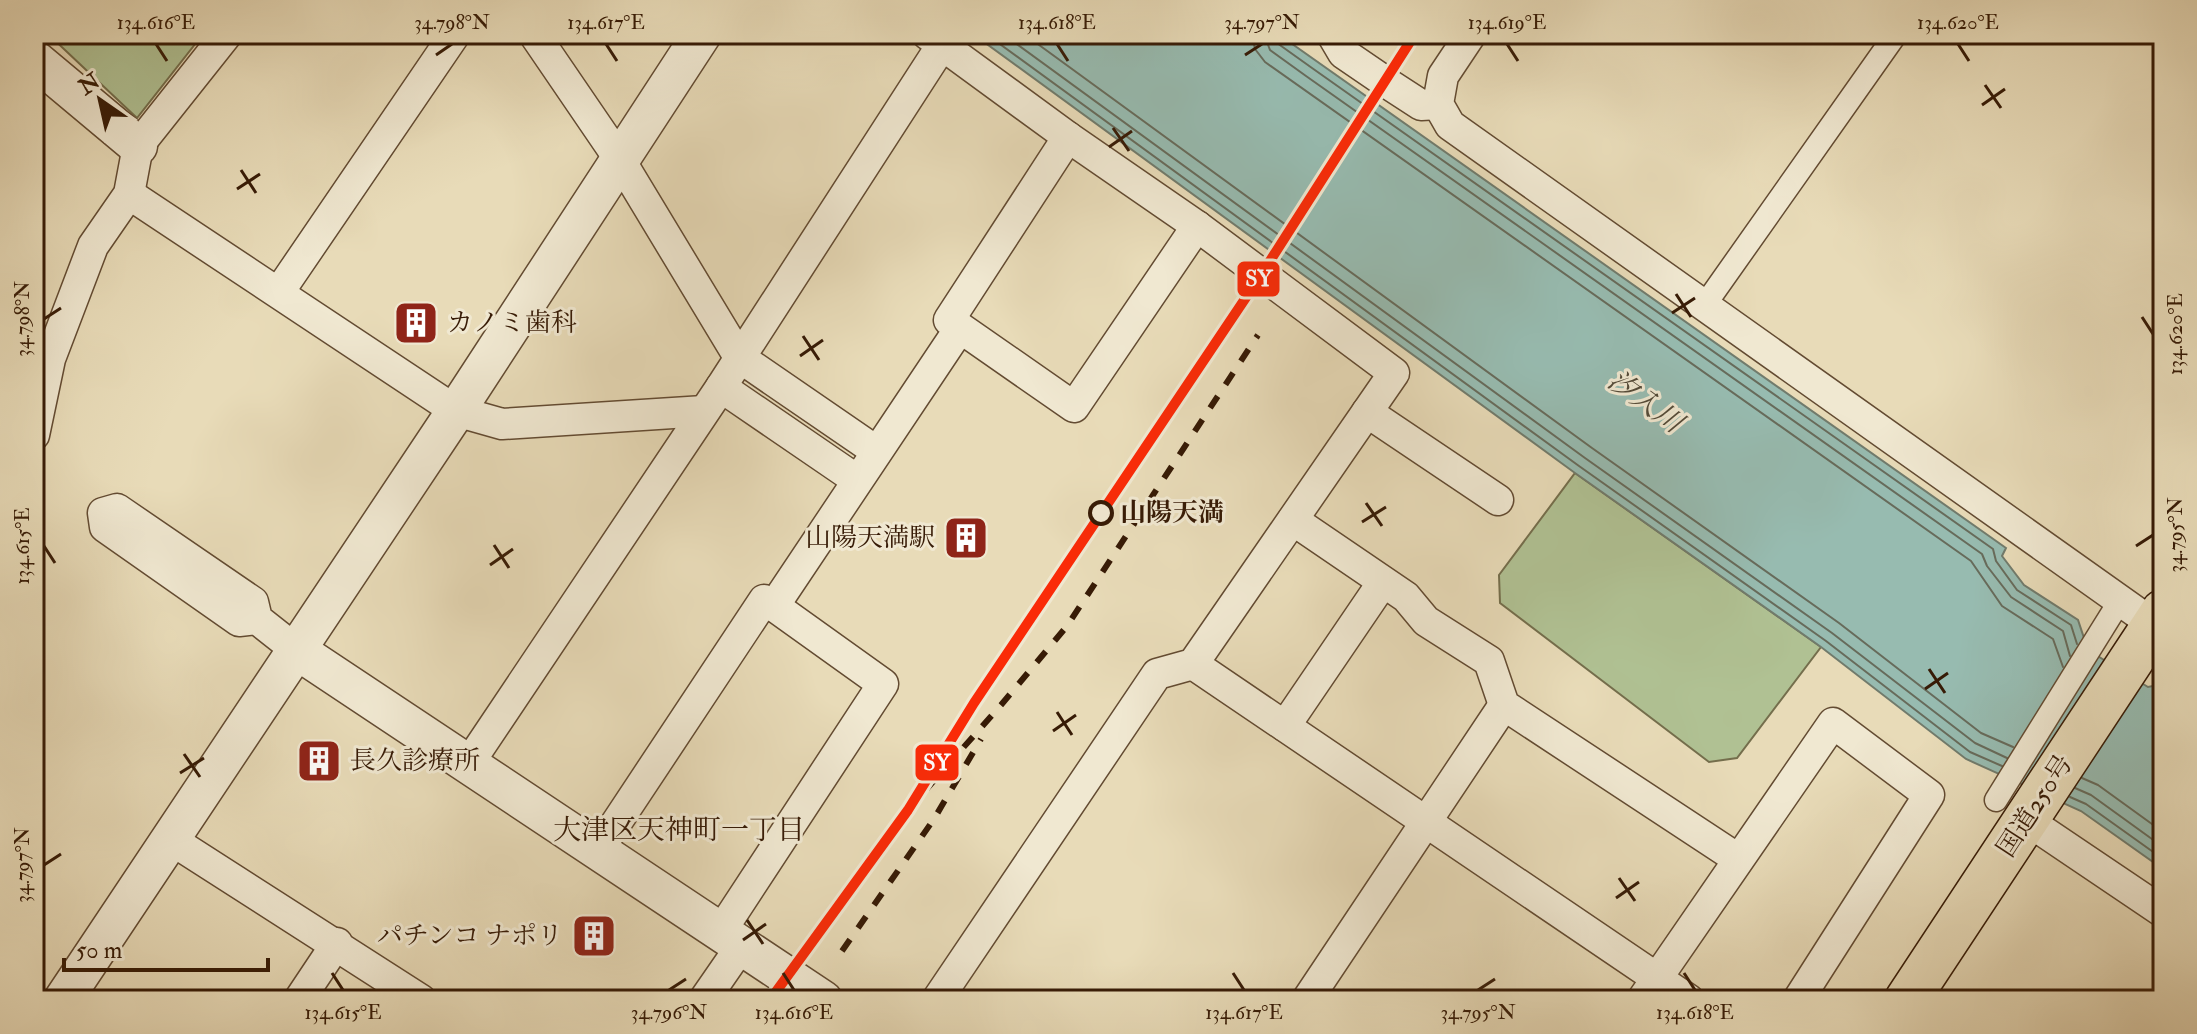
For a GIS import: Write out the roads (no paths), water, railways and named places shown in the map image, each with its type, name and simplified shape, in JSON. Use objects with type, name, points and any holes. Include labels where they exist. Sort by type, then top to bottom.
[{"type":"highway","name":"国道250号","points":[[1907,1000],[2011,810],[2150,617]]},
{"type":"street","points":[[34,435],[50,359],[93,246],[129,194],[138,146],[227,34]]},
{"type":"street","points":[[279,292],[455,34]]},
{"type":"street","points":[[534,34],[620,160],[739,357],[876,451]]},
{"type":"street","points":[[63,1000],[456,411],[702,34]]},
{"type":"street","points":[[1471,34],[1443,76],[1438,104],[1450,125],[2150,617]]},
{"type":"street","points":[[1704,306],[1896,34]]},
{"type":"street","points":[[1329,35],[1343,53],[1421,105],[1438,104]]},
{"type":"street","points":[[469,763],[712,399],[934,40],[1197,226],[1394,373],[1193,664],[1157,674],[937,1000]]},
{"type":"street","points":[[34,59],[138,146]]},
{"type":"street","points":[[1068,137],[949,320],[1074,407],[1197,226]]},
{"type":"street","points":[[129,194],[456,411],[502,424],[712,399],[857,480]]},
{"type":"street","points":[[774,606],[960,328]]},
{"type":"street","points":[[1367,412],[1498,500]]},
{"type":"street","points":[[257,619],[239,621],[105,527],[103,513],[117,509],[253,602],[257,619],[295,649],[823,1000]]},
{"type":"street","points":[[1293,520],[1406,597],[1426,621],[1489,661],[1504,705],[1738,859]]},
{"type":"street","points":[[1285,726],[1383,582]]},
{"type":"street","points":[[597,852],[764,600],[883,684],[731,938],[704,1000]]},
{"type":"street","points":[[1193,664],[1426,822],[1650,989],[1689,1000]]},
{"type":"street","points":[[1307,1000],[1504,705]]},
{"type":"street","points":[[1650,989],[1833,723],[1929,795],[1798,1000]]},
{"type":"street","points":[[2011,810],[2163,912]]},
{"type":"street","points":[[170,839],[337,943],[421,1000]]},
{"type":"street","points":[[299,1000],[337,943]]},
{"type":"water","name":"汐入川","points":[[973,34],[1278,34],[2006,548],[2002,556],[2024,585],[2078,620],[2088,650],[2148,687],[2163,684],[2163,869],[2081,811],[1966,759],[1821,647],[1575,473]]},
{"type":"railway","points":[[908,810],[1067,626],[1258,335]]},
{"type":"railway","points":[[842,951],[934,819],[981,739]]},
{"type":"place","name":"カノミ歯科","points":[[416,323]]},
{"type":"place","name":"山陽天満","points":[[1101,513]]},
{"type":"place","name":"山陽天満駅","points":[[966,538]]},
{"type":"place","name":"長久診療所","points":[[319,761]]},
{"type":"place","name":"パチンコ ナポリ","points":[[594,936]]},
{"type":"district","name":"大津区天神町一丁目","points":[[679,830]]}]
